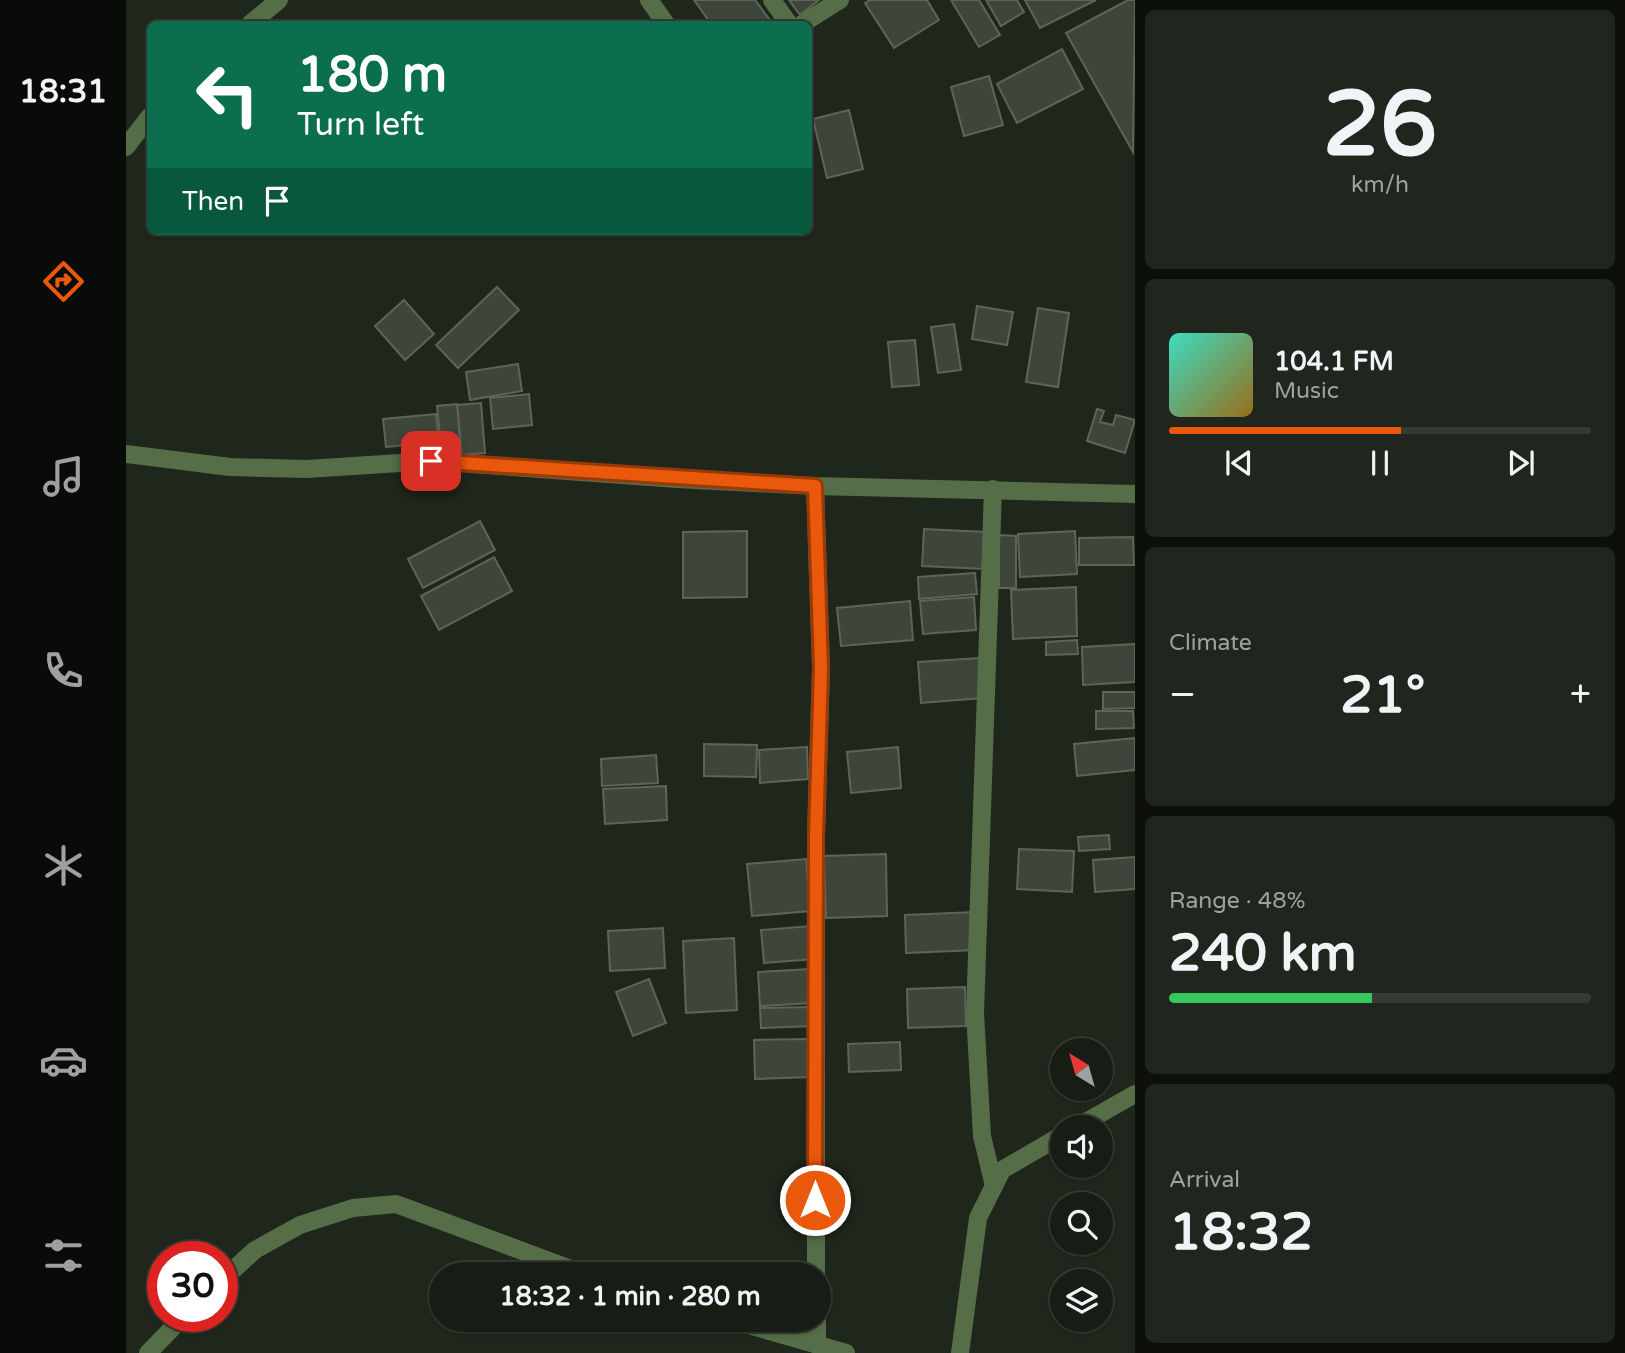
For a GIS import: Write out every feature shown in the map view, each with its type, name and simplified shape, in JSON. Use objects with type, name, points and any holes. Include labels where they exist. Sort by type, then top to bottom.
[{"type":"street","points":[[254,21],[279,0]]},
{"type":"street","points":[[649,0],[664,21]]},
{"type":"street","points":[[772,0],[787,21]]},
{"type":"street","points":[[807,21],[840,0]]},
{"type":"street","points":[[126,147],[147,120]]},
{"type":"street","points":[[126,454],[230,467],[307,469],[431,461],[815,486],[1135,494]]},
{"type":"street","points":[[815,486],[821,668],[816,836],[816,1262]]},
{"type":"street","points":[[993,489],[975,1013],[982,1136],[994,1186]]},
{"type":"street","points":[[1098,1115],[1135,1094]]},
{"type":"street","points":[[960,1353],[978,1218],[1002,1170],[1050,1142]]},
{"type":"street","points":[[238,1265],[255,1250],[300,1225],[352,1208],[396,1204],[552,1262]]},
{"type":"street","points":[[148,1353],[168,1332]]},
{"type":"street","points":[[773,1332],[846,1353]]},
{"type":"street","points":[[817,1332],[817,1345]]},
{"type":"building","points":[[694,0],[755,0],[771,21],[709,21]]},
{"type":"building","points":[[789,0],[819,0],[800,15]]},
{"type":"building","points":[[870,0],[927,0],[939,20],[894,48],[865,3]]},
{"type":"building","points":[[951,0],[979,0],[1000,35],[979,47]]},
{"type":"building","points":[[986,0],[1017,0],[1024,12],[1001,26]]},
{"type":"building","points":[[1025,0],[1096,0],[1040,28]]},
{"type":"building","points":[[1128,0],[1135,0],[1133,152],[1066,33]]},
{"type":"building","points":[[1062,49],[1083,89],[1017,123],[997,84]]},
{"type":"building","points":[[989,76],[1003,125],[964,136],[951,87]]},
{"type":"building","points":[[849,110],[863,169],[827,178],[813,119]]},
{"type":"building","points":[[497,287],[519,310],[458,368],[436,345]]},
{"type":"building","points":[[404,300],[434,334],[405,360],[375,326]]},
{"type":"building","points":[[977,306],[1013,312],[1007,345],[972,339]]},
{"type":"building","points":[[1038,308],[1069,313],[1058,387],[1026,382]]},
{"type":"building","points":[[954,324],[961,370],[938,373],[931,327]]},
{"type":"building","points":[[915,340],[919,385],[892,387],[888,342]]},
{"type":"building","points":[[518,364],[522,391],[470,400],[466,372]]},
{"type":"building","points":[[529,394],[532,425],[493,429],[490,398]]},
{"type":"building","points":[[481,403],[485,453],[462,455],[457,405]]},
{"type":"building","points":[[457,404],[461,452],[442,455],[437,406]]},
{"type":"building","points":[[1097,409],[1104,411],[1100,422],[1113,425],[1116,415],[1135,420],[1125,453],[1087,441]]},
{"type":"building","points":[[436,414],[439,442],[386,447],[383,419]]},
{"type":"building","points":[[480,521],[495,550],[423,588],[408,559]]},
{"type":"building","points":[[924,529],[986,532],[985,569],[922,566]]},
{"type":"building","points":[[747,531],[747,597],[683,598],[683,532]]},
{"type":"building","points":[[1075,531],[1077,574],[1020,577],[1018,534]]},
{"type":"building","points":[[999,535],[1016,536],[1016,588],[999,588]]},
{"type":"building","points":[[1133,537],[1134,565],[1079,565],[1079,538]]},
{"type":"building","points":[[494,557],[512,591],[439,630],[421,596]]},
{"type":"building","points":[[975,573],[977,594],[919,599],[918,577]]},
{"type":"building","points":[[1076,587],[1077,636],[1013,639],[1011,590]]},
{"type":"building","points":[[974,597],[976,630],[923,634],[920,601]]},
{"type":"building","points":[[910,601],[913,640],[841,646],[837,608]]},
{"type":"building","points":[[1077,640],[1078,654],[1046,655],[1046,642]]},
{"type":"building","points":[[1135,644],[1135,682],[1083,685],[1082,647]]},
{"type":"building","points":[[979,658],[983,698],[921,703],[918,662]]},
{"type":"building","points":[[1103,692],[1135,692],[1135,708],[1103,709]]},
{"type":"building","points":[[1096,711],[1133,711],[1134,728],[1096,729]]},
{"type":"building","points":[[1135,738],[1135,770],[1077,776],[1074,744]]},
{"type":"building","points":[[704,744],[757,745],[756,777],[704,776]]},
{"type":"building","points":[[807,747],[808,779],[760,783],[759,750]]},
{"type":"building","points":[[898,747],[901,788],[851,793],[847,752]]},
{"type":"building","points":[[656,755],[658,783],[602,786],[601,759]]},
{"type":"building","points":[[666,786],[667,820],[605,824],[603,789]]},
{"type":"building","points":[[1109,835],[1110,849],[1079,851],[1078,837]]},
{"type":"building","points":[[1019,849],[1074,851],[1072,892],[1017,889]]},
{"type":"building","points":[[886,854],[887,916],[826,918],[824,856]]},
{"type":"building","points":[[1135,857],[1135,889],[1095,892],[1093,860]]},
{"type":"building","points":[[806,859],[810,911],[752,916],[747,864]]},
{"type":"building","points":[[975,912],[977,950],[906,953],[905,915]]},
{"type":"building","points":[[811,926],[814,959],[764,963],[761,930]]},
{"type":"building","points":[[663,928],[665,968],[610,971],[608,931]]},
{"type":"building","points":[[734,938],[737,1010],[686,1013],[683,941]]},
{"type":"building","points":[[809,969],[811,1003],[760,1006],[758,972]]},
{"type":"building","points":[[649,979],[666,1023],[633,1036],[616,992]]},
{"type":"building","points":[[965,987],[966,1026],[908,1028],[907,989]]},
{"type":"building","points":[[812,1007],[813,1026],[761,1028],[760,1008]]},
{"type":"building","points":[[811,1039],[812,1077],[755,1079],[754,1040]]},
{"type":"building","points":[[900,1042],[901,1070],[849,1072],[848,1044]]},
{"type":"route","points":[[431,461],[815,486],[821,668],[816,836],[815,1200]]}]
